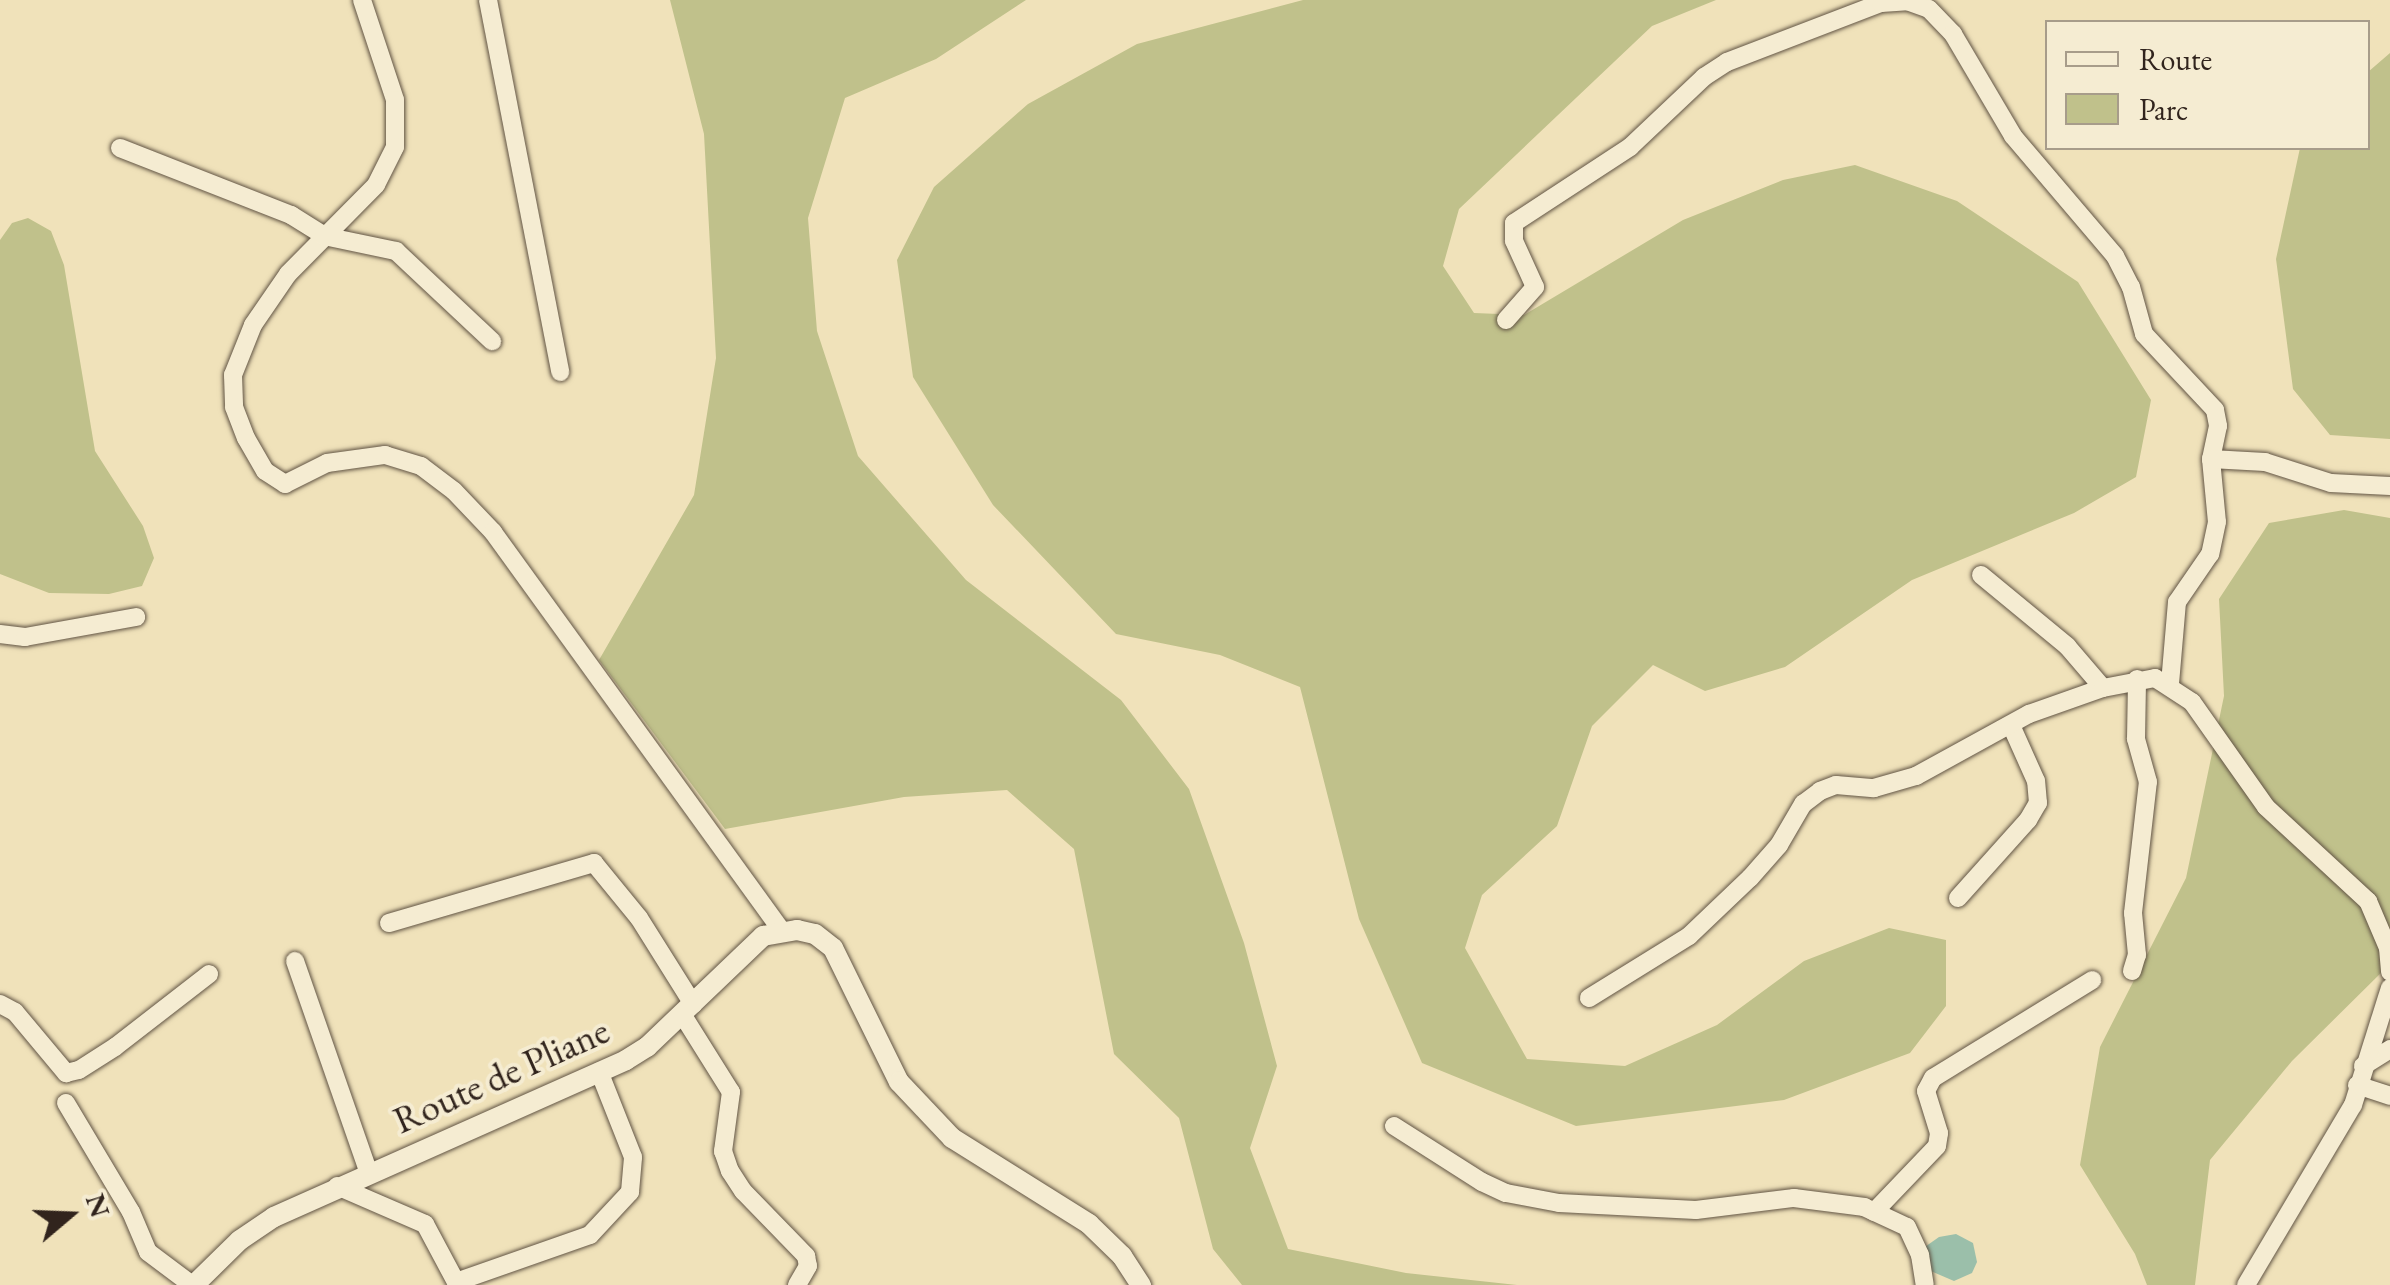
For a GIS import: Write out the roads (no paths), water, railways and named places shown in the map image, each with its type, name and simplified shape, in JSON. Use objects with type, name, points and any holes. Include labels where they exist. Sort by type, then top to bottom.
[{"type":"street","points":[[346,0],[370,25]]},
{"type":"street","points":[[362,0],[394,100],[395,147],[376,185],[288,274],[254,325],[233,375],[234,407],[265,471],[285,484],[327,463],[384,455],[420,466],[454,491],[505,548],[782,930],[815,934],[833,948],[899,1082],[952,1138],[1090,1224],[1122,1256],[1141,1285]]},
{"type":"street","points":[[488,0],[560,372]]},
{"type":"street","points":[[1506,320],[1535,287],[1514,241],[1514,223],[1622,153],[1704,77],[1727,62],[1882,3],[1907,1],[1929,9],[1953,34],[2012,136],[2114,256],[2131,287],[2144,334],[2216,410],[2218,426],[2210,459],[2216,522],[2210,554],[2177,602],[2170,684]]},
{"type":"street","points":[[120,148],[291,215],[324,236],[396,251],[492,341]]},
{"type":"street","points":[[2210,459],[2265,462],[2330,483],[2390,486]]},
{"type":"street","points":[[1981,575],[2067,646],[2103,688]]},
{"type":"street","points":[[0,634],[25,637],[136,617]]},
{"type":"street","points":[[2132,971],[2137,954],[2136,883],[2148,782],[2136,740],[2137,679]]},
{"type":"street","points":[[1588,998],[1689,936],[1750,878],[1779,845],[1803,804],[1820,791],[1836,785],[1874,788],[1916,776],[2011,724],[2137,679],[2170,684],[2192,702],[2266,807],[2368,901],[2388,948],[2390,972]]},
{"type":"street","points":[[1958,898],[2028,820],[2038,803],[2036,781],[2011,724]]},
{"type":"street","points":[[388,923],[594,863],[638,918],[731,1092],[723,1151],[743,1191],[806,1256],[808,1266],[798,1285]]},
{"type":"street","name":"Route de Pliane","points":[[193,1285],[256,1228],[337,1186],[647,1047],[732,962],[763,936],[782,930]]},
{"type":"street","points":[[295,961],[369,1173]]},
{"type":"street","points":[[0,1004],[14,1012],[66,1073],[79,1070],[115,1047],[208,974]]},
{"type":"street","points":[[1874,1212],[1937,1146],[1939,1133],[1926,1091],[1934,1078],[2092,980]]},
{"type":"street","points":[[2246,1285],[2354,1105],[2390,988]]},
{"type":"street","points":[[2363,1066],[2390,1049]]},
{"type":"street","points":[[337,1186],[425,1224],[456,1282],[590,1234],[630,1192],[633,1157],[600,1071]]},
{"type":"street","points":[[2357,1086],[2390,1096]]},
{"type":"street","points":[[66,1103],[131,1212],[148,1252],[193,1285]]},
{"type":"street","points":[[1394,1126],[1482,1182],[1506,1192],[1559,1204],[1696,1210],[1742,1201],[1794,1198],[1874,1212],[1908,1227],[1920,1254],[1924,1285]]}]
